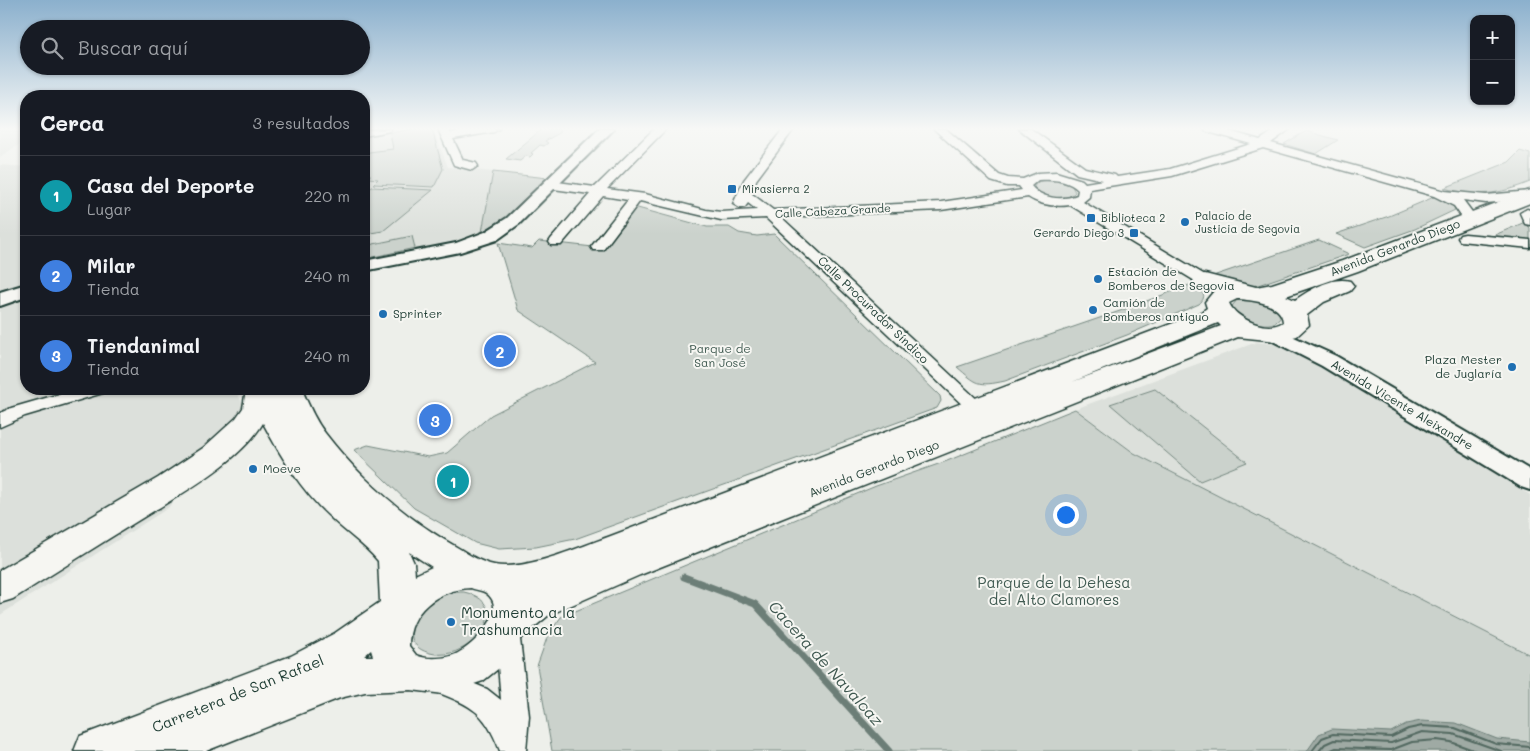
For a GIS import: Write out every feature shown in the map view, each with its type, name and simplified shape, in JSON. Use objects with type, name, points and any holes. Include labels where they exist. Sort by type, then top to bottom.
[{"type":"main road","name":"Avenida Gerardo Diego","points":[[489,578],[516,580],[539,576],[620,547],[1209,318],[1214,297],[1228,294],[1276,291],[1468,229],[1529,207]]},
{"type":"main road","name":"Avenida Gerardo Diego","points":[[508,628],[536,604],[628,565],[1180,350],[1233,330],[1288,331],[1295,319],[1315,297],[1468,229]]},
{"type":"main road","points":[[0,299],[20,292]]},
{"type":"main road","points":[[1252,293],[1279,302],[1295,319]]},
{"type":"main road","points":[[1214,297],[1227,319],[1259,331]]},
{"type":"main road","points":[[0,588],[185,476],[214,456],[247,425],[257,408],[259,395]]},
{"type":"main road","points":[[266,395],[271,410],[287,440],[315,482],[392,554],[396,560],[398,569],[396,591],[400,608]]},
{"type":"main road","points":[[291,395],[313,438],[337,468],[393,520],[438,553],[460,566],[489,578],[504,588],[510,599],[512,612],[508,628],[502,640],[490,653],[469,667],[444,675],[416,673],[398,664],[393,657],[389,644],[391,626],[400,608],[420,589],[440,579],[466,574],[489,578]]},
{"type":"main road","name":"Carretera de San Rafael","points":[[96,751],[305,669],[349,645],[400,608]]},
{"type":"main road","name":"Carretera de San Rafael","points":[[154,751],[338,680],[365,674],[416,673]]},
{"type":"street","points":[[465,164],[472,166]]},
{"type":"street","points":[[370,265],[460,246],[483,240],[499,232],[513,221],[571,164]]},
{"type":"street","points":[[556,242],[599,191],[626,164]]},
{"type":"street","points":[[721,216],[733,212],[747,196],[750,180],[762,164]]},
{"type":"street","points":[[979,164],[995,178],[1027,188],[1049,201],[1072,201],[1082,197],[1084,190],[1082,187]]},
{"type":"street","points":[[1071,164],[1094,175],[1126,180]]},
{"type":"street","points":[[1064,178],[1082,187],[1172,172],[1198,164]]},
{"type":"street","points":[[1331,164],[1439,193],[1459,201],[1468,212],[1468,229],[1530,244]]},
{"type":"street","points":[[1064,178],[1072,173],[1075,167]]},
{"type":"street","name":"Calle Cabeza Grande","points":[[550,185],[666,202],[706,214],[721,216],[941,206],[989,199],[1027,188],[1033,178],[1039,176],[1064,178]]},
{"type":"street","points":[[989,199],[997,186],[995,178]]},
{"type":"street","points":[[1439,193],[1529,207]]},
{"type":"street","name":"Calle Procurador Síndico","points":[[747,196],[770,214],[975,408]]},
{"type":"street","points":[[598,247],[637,197]]},
{"type":"street","points":[[1072,201],[1214,297]]},
{"type":"street","name":"Avenida Vicente Aleixandre","points":[[1295,319],[1332,350],[1530,466]]},
{"type":"street","name":"Avenida Vicente Aleixandre","points":[[1259,331],[1329,360],[1530,481]]},
{"type":"street","points":[[0,422],[18,412],[76,395]]},
{"type":"street","points":[[508,628],[516,716],[513,750]]},
{"type":"street","points":[[416,673],[470,693],[488,703],[502,719],[513,750]]},
{"type":"shaded area","points":[[370,164],[447,164],[448,167],[548,178],[510,215],[482,232],[451,243],[370,260]]},
{"type":"shaded area","points":[[0,165],[20,167],[20,395],[238,395],[245,408],[168,508],[0,615]]},
{"type":"shaded area","points":[[1257,342],[1274,344],[1302,354],[1530,495],[1530,655],[1134,453],[1075,409]]},
{"type":"green space","points":[[370,164],[442,164],[443,169],[434,187],[373,184],[378,179],[370,178]]},
{"type":"green space","points":[[1504,164],[1530,164],[1530,182],[1508,190],[1468,193],[1444,188]]},
{"type":"green space","points":[[493,172],[548,178],[510,215],[482,232]]},
{"type":"green space","points":[[1054,180],[1072,186],[1075,192],[1066,197],[1054,198],[1043,194],[1034,187],[1040,181]]},
{"type":"green space","points":[[372,187],[433,190],[383,231],[370,233],[370,189]]},
{"type":"green space","points":[[1434,197],[1449,202],[1455,210],[1415,229],[1365,247],[1336,234],[1389,216]]},
{"type":"green space","name":"Parque de San José","points":[[634,207],[707,227],[729,227],[739,233],[757,236],[774,234],[940,396],[941,401],[937,408],[575,539],[536,547],[499,549],[475,543],[414,508],[354,450],[368,445],[428,457],[447,453],[491,415],[595,362],[518,310],[498,243],[532,248],[539,241],[602,248]]},
{"type":"green space","points":[[1525,222],[1530,228],[1530,242],[1490,237]]},
{"type":"green space","points":[[412,236],[415,248],[370,258],[370,245]]},
{"type":"green space","points":[[1319,240],[1349,254],[1258,285],[1248,286],[1213,276]]},
{"type":"green space","points":[[1192,284],[1204,295],[1199,304],[1127,335],[1005,381],[989,384],[978,383],[957,367],[1120,311]]},
{"type":"green space","points":[[1237,300],[1258,301],[1274,307],[1281,316],[1272,324],[1256,323],[1248,320],[1235,311],[1232,306]]},
{"type":"green space","points":[[1155,389],[1247,462],[1200,481],[1110,404]]},
{"type":"green space","name":"Parque de la Dehesa del Alto Clamores","points":[[1075,409],[1134,453],[1530,655],[1530,751],[552,751],[537,666],[548,635],[561,617],[876,486],[947,461]]},
{"type":"green space","points":[[464,592],[480,599],[487,608],[487,619],[482,631],[472,642],[459,650],[445,654],[430,653],[420,649],[414,642],[412,635],[416,619],[421,611],[442,595]]},
{"type":"water","points":[[1421,721],[1456,723],[1497,739],[1530,742],[1530,751],[1307,751],[1319,734],[1332,729],[1391,732],[1406,724]]},
{"type":"waterway","name":"Cacera de Navalcaz","points":[[684,577],[755,604],[889,751]]},
{"type":"place","name":"Mirasierra 2","points":[[732,189]]},
{"type":"place","name":"Biblioteca 2","points":[[1091,218]]},
{"type":"place","name":"Palacio de Justicia de Segovia","points":[[1185,222]]},
{"type":"place","name":"Gerardo Diego 3","points":[[1134,233]]},
{"type":"place","name":"Estación de Bomberos de Segovia","points":[[1098,279]]},
{"type":"place","name":"Camión de Bomberos antiguo","points":[[1093,310]]},
{"type":"place","name":"Sprinter","points":[[383,314]]},
{"type":"place","name":"Milar","points":[[500,351]]},
{"type":"place","name":"Plaza Mester de Juglaría","points":[[1512,367]]},
{"type":"place","name":"Tiendanimal","points":[[435,420]]},
{"type":"place","name":"Moeve","points":[[253,469]]},
{"type":"place","name":"Casa del Deporte","points":[[453,481]]},
{"type":"place","name":"Monumento a la Trashumancia","points":[[451,622]]}]
